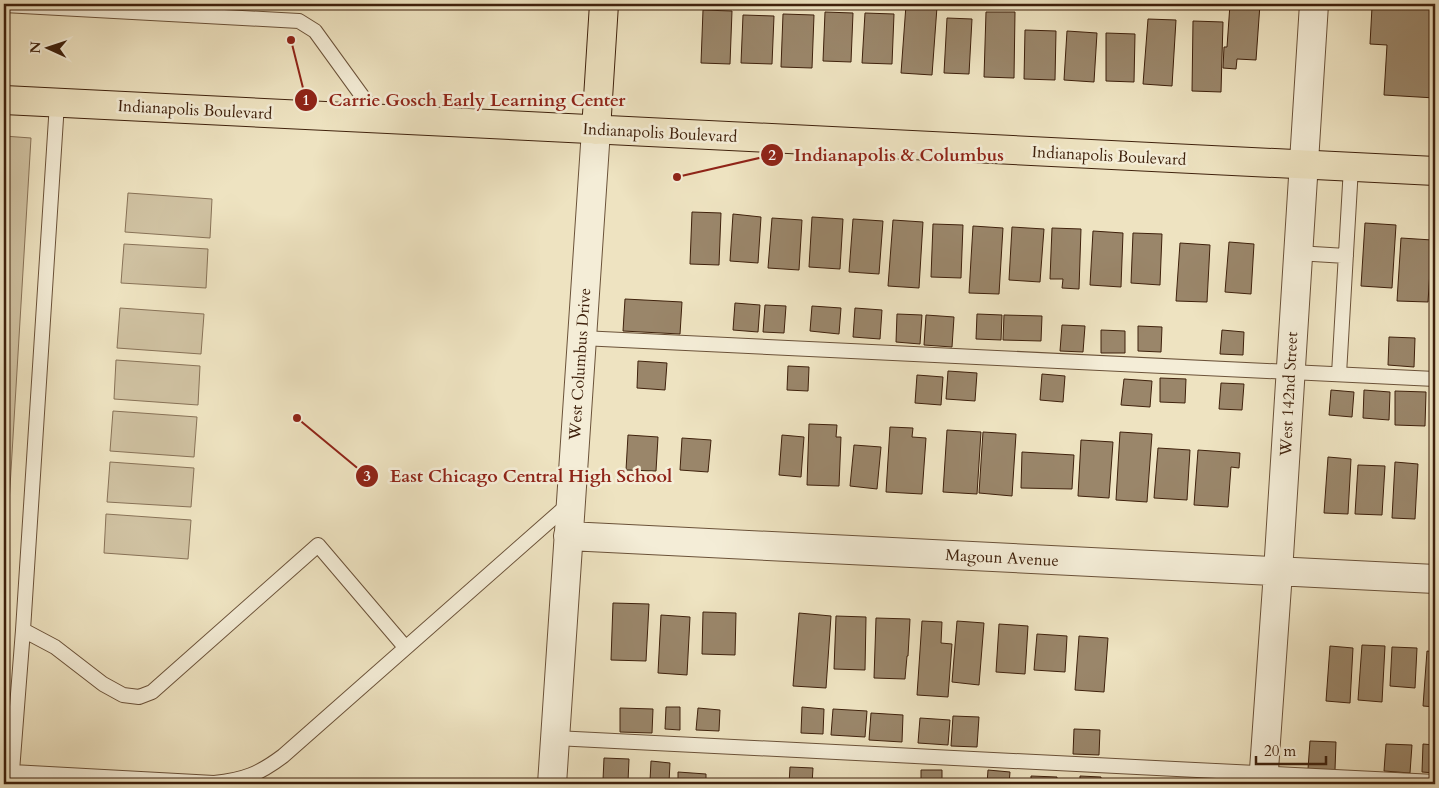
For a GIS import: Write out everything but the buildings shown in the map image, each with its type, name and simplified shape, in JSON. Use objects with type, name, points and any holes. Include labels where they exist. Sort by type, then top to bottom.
[{"type":"main road","name":"West Columbus Drive","points":[[596,130],[604,4]]},
{"type":"main road","name":"Indianapolis Boulevard","points":[[4,100],[1435,171]]},
{"type":"street","name":"West 142nd Street","points":[[1264,779],[1314,4]]},
{"type":"street","name":"West Columbus Drive","points":[[552,784],[596,130]]},
{"type":"street","name":"Magoun Avenue","points":[[568,536],[1435,580]]},
{"type":"lane","points":[[4,5],[299,21],[315,32],[379,120]]},
{"type":"lane","points":[[57,103],[12,778],[214,783],[251,776],[267,768],[283,756],[570,503]]},
{"type":"lane","points":[[1338,374],[1350,168]]},
{"type":"lane","points":[[1298,253],[1346,256]]},
{"type":"lane","points":[[582,338],[1435,379]]},
{"type":"lane","points":[[23,630],[55,646],[103,684],[123,695],[139,697],[152,692],[318,545],[405,647]]},
{"type":"lane","points":[[555,738],[1264,779],[1435,782]]},
{"type":"shaded area","points":[[4,136],[31,138],[4,587]]},
{"type":"shaded area","points":[[128,193],[212,199],[210,238],[125,232]]},
{"type":"shaded area","points":[[124,244],[208,249],[206,288],[121,283]]},
{"type":"shaded area","points":[[120,308],[204,314],[201,354],[117,348]]},
{"type":"shaded area","points":[[116,360],[200,366],[198,405],[114,399]]},
{"type":"shaded area","points":[[113,411],[197,417],[194,457],[110,451]]},
{"type":"shaded area","points":[[110,462],[194,468],[191,507],[107,502]]},
{"type":"shaded area","points":[[106,514],[191,520],[188,559],[104,553]]},
{"type":"place","name":"Carrie Gosch Early Learning Center","points":[[291,40]]},
{"type":"place","name":"Indianapolis & Columbus","points":[[677,177]]},
{"type":"place","name":"East Chicago Central High School","points":[[297,418]]}]
